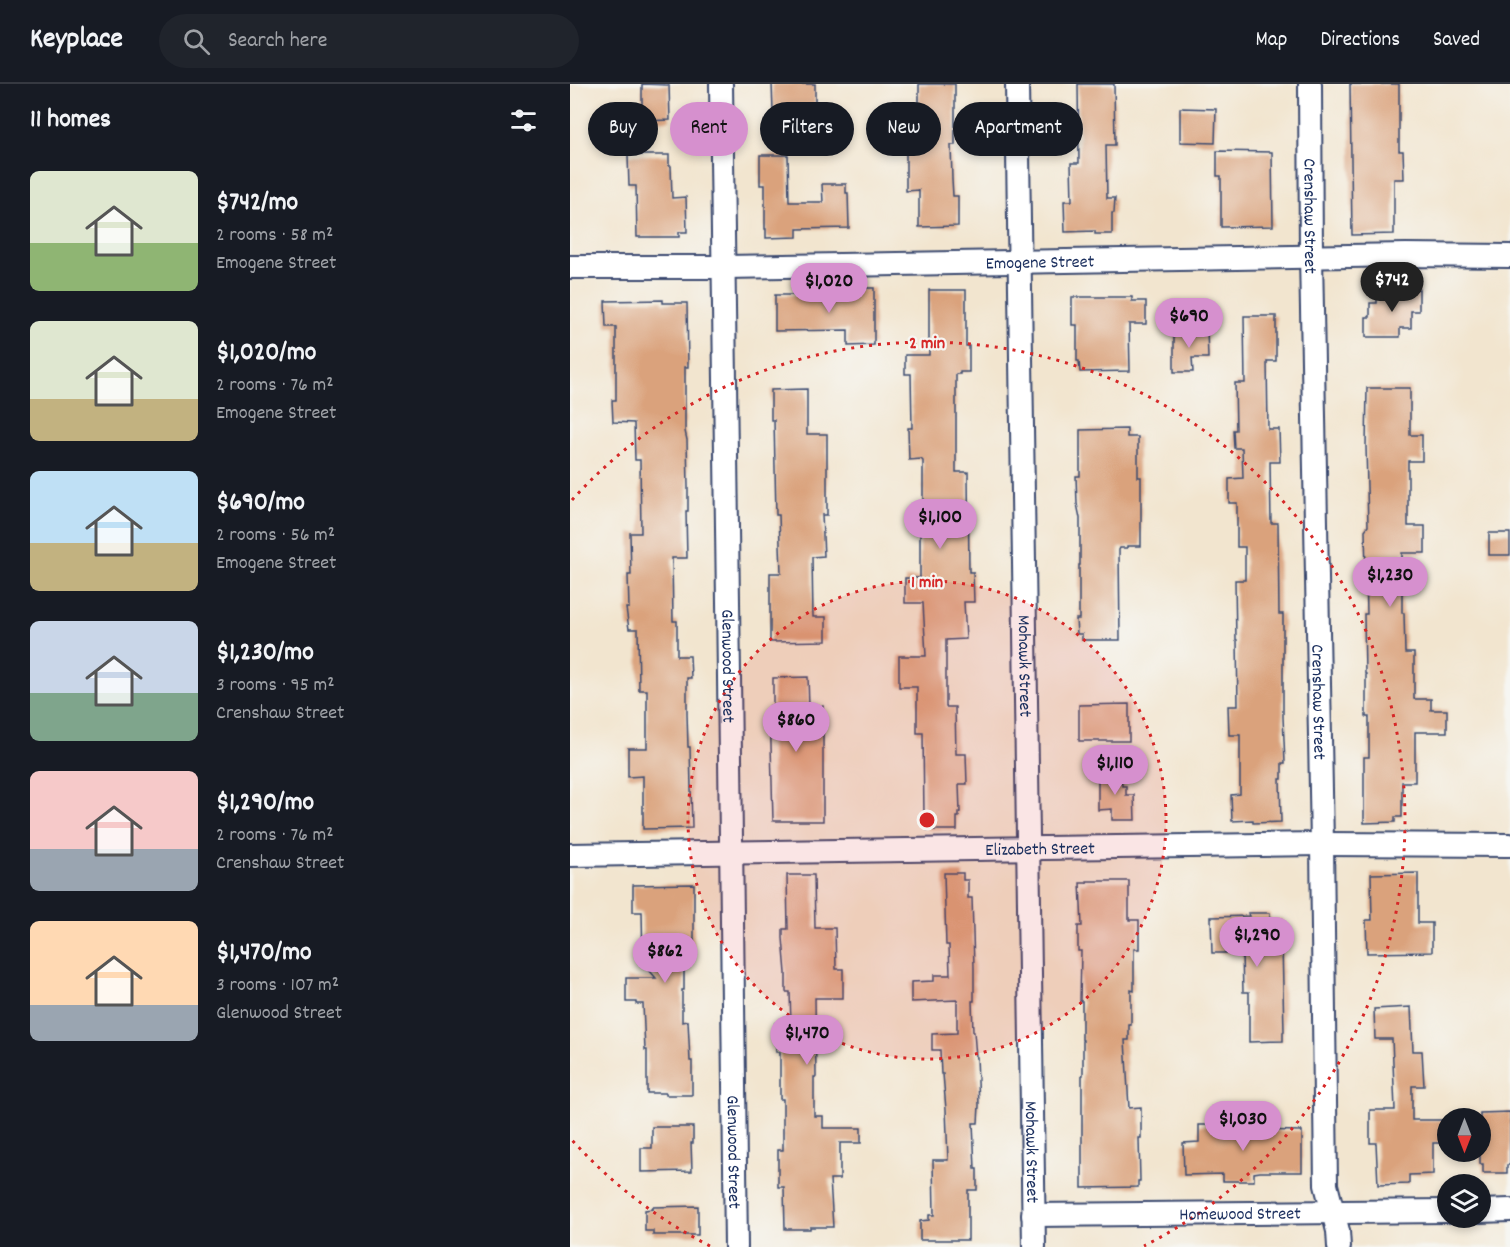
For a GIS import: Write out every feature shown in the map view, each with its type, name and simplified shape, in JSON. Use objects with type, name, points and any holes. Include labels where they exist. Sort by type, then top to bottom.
[{"type":"street","name":"Glenwood Street","points":[[721,84],[736,1247]]},
{"type":"street","name":"Mohawk Street","points":[[1017,84],[1034,1247]]},
{"type":"street","name":"Crenshaw Street","points":[[1310,84],[1326,1185],[1338,1231],[1339,1247]]},
{"type":"street","name":"Emogene Street","points":[[570,267],[725,267],[1311,256],[1510,256]]},
{"type":"street","name":"Elizabeth Street","points":[[570,855],[1322,844],[1510,845]]},
{"type":"street","points":[[1491,1211],[1510,1210]]},
{"type":"street","name":"Homewood Street","points":[[1033,1215],[1437,1211]]},
{"type":"building","points":[[642,84],[669,85],[670,120],[658,120],[658,102],[642,102]]},
{"type":"building","points":[[772,84],[815,84],[815,102],[773,102]]},
{"type":"building","points":[[919,84],[955,84],[953,145],[951,145],[953,196],[958,196],[958,226],[919,227],[919,190],[906,191],[906,156],[941,156],[941,102],[919,102]]},
{"type":"building","points":[[1078,84],[1114,84],[1115,145],[1106,145],[1107,198],[1115,198],[1112,234],[1095,234],[1095,231],[1065,232],[1064,201],[1072,201],[1071,163],[1079,163],[1079,156],[1083,156],[1083,102],[1078,102]]},
{"type":"building","points":[[1350,84],[1399,84],[1399,151],[1403,151],[1404,179],[1394,179],[1394,234],[1352,235]]},
{"type":"building","points":[[1180,108],[1216,109],[1215,143],[1180,142]]},
{"type":"building","points":[[1217,151],[1272,152],[1273,226],[1221,227],[1221,176],[1217,176]]},
{"type":"building","points":[[669,155],[672,198],[686,197],[687,232],[679,232],[679,237],[637,237],[636,186],[629,186],[628,156]]},
{"type":"building","points":[[760,156],[788,156],[789,202],[823,202],[822,184],[846,184],[849,228],[797,229],[797,237],[766,238],[765,185],[760,185]]},
{"type":"building","points":[[848,288],[874,288],[874,345],[848,346],[848,330],[775,331],[775,295],[848,295]]},
{"type":"building","points":[[1419,289],[1419,311],[1411,311],[1411,328],[1400,328],[1400,337],[1366,337],[1366,317],[1370,317],[1370,303],[1377,303],[1377,290]]},
{"type":"building","points":[[929,290],[966,290],[966,346],[969,346],[969,372],[956,374],[956,472],[968,472],[969,572],[973,572],[974,602],[964,602],[966,639],[946,640],[946,707],[955,707],[956,754],[966,754],[967,784],[959,784],[960,812],[957,817],[957,830],[927,830],[927,818],[924,818],[923,733],[917,733],[917,687],[899,687],[899,656],[926,656],[923,603],[905,603],[905,578],[920,578],[923,461],[921,459],[909,460],[908,428],[912,428],[911,374],[905,374],[905,355],[929,355]]},
{"type":"building","points":[[1072,297],[1132,297],[1132,301],[1146,301],[1146,324],[1129,324],[1130,371],[1080,372],[1079,361],[1077,361],[1077,325],[1072,325]]},
{"type":"building","points":[[663,300],[663,303],[687,303],[688,367],[685,367],[685,431],[688,487],[687,558],[672,558],[673,621],[677,621],[677,656],[690,656],[691,678],[687,678],[687,714],[692,828],[643,829],[643,776],[628,777],[628,748],[647,748],[647,690],[639,690],[638,629],[629,629],[626,608],[629,608],[628,575],[631,575],[630,533],[641,533],[640,460],[635,460],[634,423],[613,422],[612,400],[616,400],[616,327],[606,327],[605,301]]},
{"type":"building","points":[[1244,316],[1276,316],[1276,361],[1267,361],[1268,429],[1279,429],[1280,462],[1270,462],[1271,523],[1278,523],[1279,614],[1283,614],[1285,763],[1282,763],[1282,779],[1280,779],[1281,822],[1232,821],[1231,795],[1240,794],[1240,735],[1229,735],[1228,706],[1238,706],[1235,580],[1245,580],[1245,547],[1237,547],[1237,503],[1229,503],[1229,479],[1243,478],[1242,448],[1234,448],[1233,430],[1236,430],[1235,383],[1245,383]]},
{"type":"building","points":[[1174,330],[1207,330],[1208,358],[1192,358],[1193,372],[1174,372]]},
{"type":"building","points":[[1367,388],[1410,388],[1410,435],[1422,435],[1422,461],[1408,461],[1408,526],[1425,526],[1425,553],[1402,553],[1405,653],[1414,653],[1414,699],[1431,699],[1431,710],[1447,710],[1447,732],[1415,732],[1415,782],[1402,782],[1402,817],[1395,817],[1395,822],[1364,823],[1364,757],[1369,757],[1364,614],[1367,614],[1365,530],[1368,526]]},
{"type":"building","points":[[807,389],[807,434],[827,434],[827,515],[822,515],[824,556],[812,557],[813,617],[826,617],[826,641],[770,642],[770,573],[781,573],[779,515],[776,515],[771,390]]},
{"type":"building","points":[[1127,429],[1127,437],[1138,437],[1138,477],[1141,477],[1141,546],[1127,546],[1119,550],[1120,640],[1082,640],[1082,634],[1077,634],[1076,619],[1079,619],[1080,518],[1076,476],[1080,476],[1080,430]]},
{"type":"building","points":[[1489,533],[1510,533],[1510,555],[1489,555]]},
{"type":"building","points":[[808,677],[809,706],[823,706],[823,821],[773,821],[770,706],[773,706],[773,678]]},
{"type":"building","points":[[1129,704],[1129,741],[1079,741],[1079,705]]},
{"type":"building","points":[[1098,771],[1121,771],[1122,786],[1126,786],[1126,795],[1134,795],[1135,820],[1112,820],[1112,809],[1098,810]]},
{"type":"building","points":[[944,873],[963,873],[963,880],[968,880],[968,898],[972,898],[973,1032],[977,1057],[979,1105],[978,1123],[973,1123],[977,1190],[968,1190],[968,1240],[920,1240],[920,1221],[929,1220],[929,1215],[934,1215],[933,1160],[948,1160],[940,1050],[932,1050],[932,1034],[957,1033],[957,1000],[911,1002],[911,982],[934,981],[934,975],[950,975],[949,945],[946,945]]},
{"type":"building","points":[[1418,873],[1418,923],[1432,923],[1432,952],[1367,953],[1366,920],[1372,920],[1371,874]]},
{"type":"building","points":[[787,875],[814,875],[815,928],[835,928],[836,969],[843,969],[843,998],[815,998],[814,1116],[823,1116],[823,1128],[861,1128],[861,1143],[840,1143],[840,1179],[830,1179],[833,1227],[785,1229],[784,1187],[778,1187],[778,1150],[783,1150],[783,1099],[780,1099],[780,1052],[776,1052],[775,1023],[791,1023],[790,992],[786,992],[783,938],[783,929],[788,929]]},
{"type":"building","points":[[1087,881],[1129,881],[1129,920],[1139,920],[1139,949],[1134,949],[1131,1025],[1129,1025],[1129,1040],[1125,1040],[1129,1108],[1141,1107],[1138,1187],[1082,1188],[1083,1040],[1082,1001],[1080,1001],[1081,951],[1078,951],[1078,926],[1082,926],[1080,883],[1087,883]]},
{"type":"building","points":[[694,884],[694,959],[684,959],[684,990],[682,990],[682,1022],[688,1021],[690,1061],[692,1061],[692,1095],[647,1093],[647,1050],[645,1050],[643,1004],[626,1002],[626,978],[656,978],[643,963],[642,912],[633,912],[633,885]]},
{"type":"building","points":[[1248,913],[1270,913],[1270,919],[1282,919],[1283,925],[1287,925],[1287,943],[1282,944],[1283,1041],[1249,1042],[1249,992],[1243,992],[1242,953],[1212,953],[1211,917],[1249,916]]},
{"type":"building","points":[[1411,1007],[1413,1051],[1422,1051],[1424,1086],[1412,1086],[1412,1120],[1437,1120],[1437,1143],[1433,1143],[1433,1174],[1409,1175],[1409,1184],[1378,1185],[1376,1143],[1370,1143],[1370,1110],[1395,1110],[1392,1039],[1375,1039],[1374,1009]]},
{"type":"building","points":[[1510,1112],[1510,1165],[1507,1165],[1507,1173],[1483,1173],[1483,1164],[1480,1164],[1480,1162],[1491,1162],[1491,1113]]},
{"type":"building","points":[[1199,1125],[1245,1125],[1245,1130],[1302,1131],[1302,1172],[1254,1173],[1254,1181],[1223,1181],[1223,1174],[1184,1175],[1183,1143],[1199,1142]]},
{"type":"building","points":[[652,1127],[693,1127],[692,1171],[641,1172],[641,1148],[652,1148]]},
{"type":"building","points":[[698,1206],[698,1235],[653,1235],[653,1231],[645,1231],[645,1210],[653,1209],[653,1207]]}]
